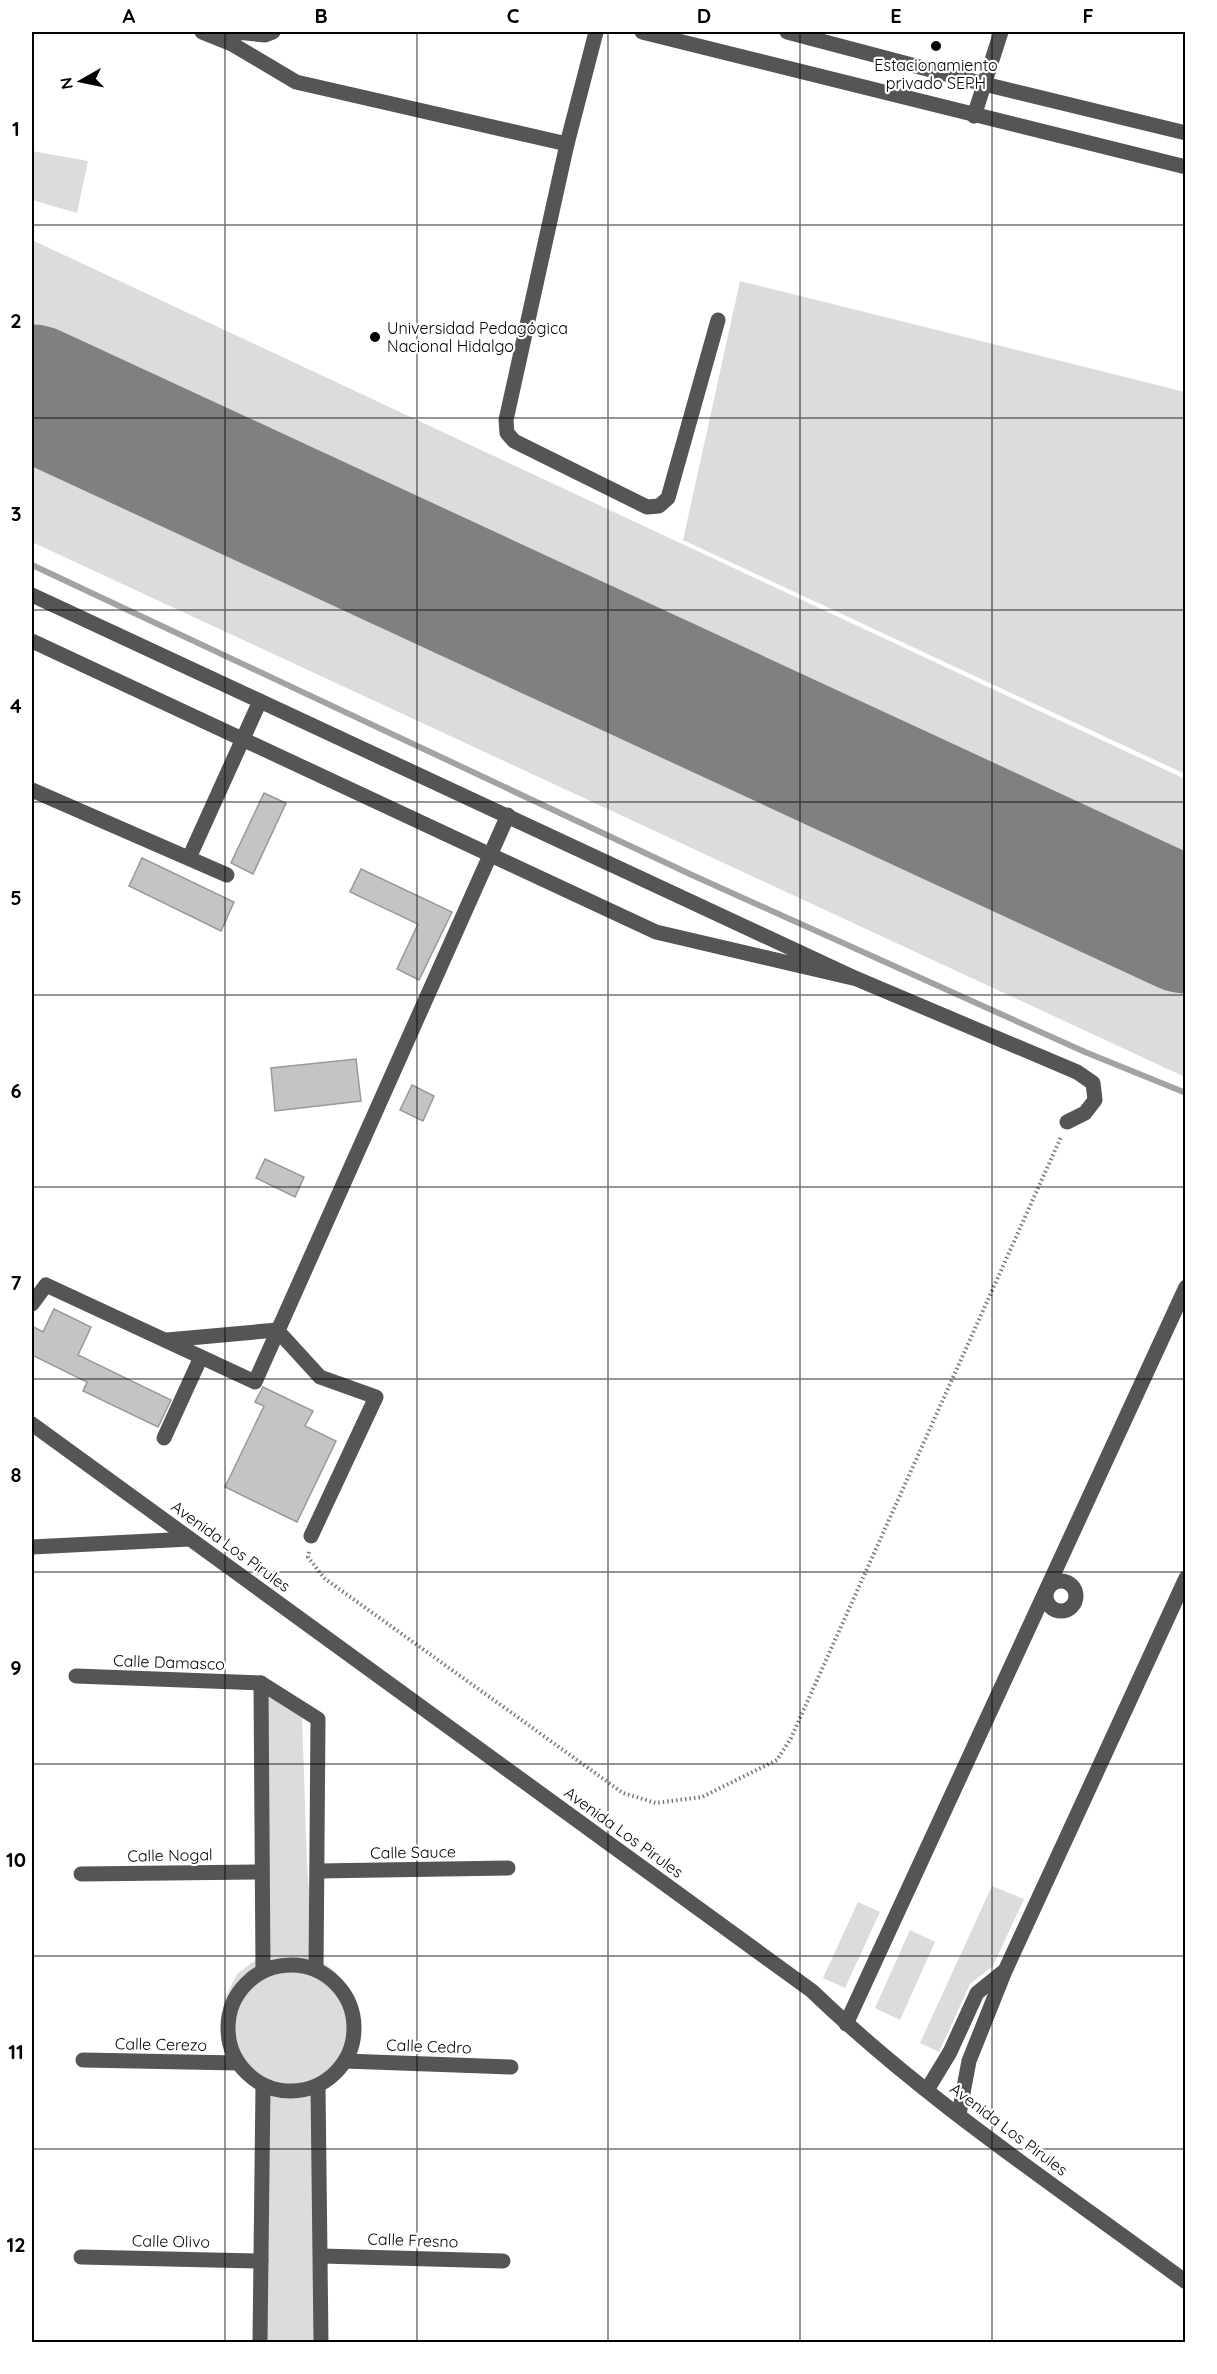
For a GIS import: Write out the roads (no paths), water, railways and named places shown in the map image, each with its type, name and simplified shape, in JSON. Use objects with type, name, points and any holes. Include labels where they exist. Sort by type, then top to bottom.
[{"type":"street","points":[[202,32],[232,44],[296,82],[567,144]]},
{"type":"street","points":[[232,44],[236,32],[266,35],[273,32]]},
{"type":"street","points":[[596,32],[567,144],[506,420],[507,433],[514,441],[647,507],[659,506],[668,498],[718,320]]},
{"type":"street","points":[[642,32],[974,116],[1185,166]]},
{"type":"street","points":[[787,32],[984,84],[1185,133]]},
{"type":"street","points":[[974,116],[1001,32]]},
{"type":"street","points":[[32,595],[857,979],[1085,1077],[1093,1083],[1095,1100],[1085,1113],[1067,1122]]},
{"type":"street","points":[[32,641],[656,932],[857,979]]},
{"type":"street","points":[[189,858],[260,701]]},
{"type":"street","points":[[32,790],[227,875]]},
{"type":"street","points":[[32,1304],[46,1285],[255,1382],[508,815]]},
{"type":"street","points":[[846,2024],[1048,1590],[1185,1287]]},
{"type":"street","points":[[164,1340],[277,1330]]},
{"type":"street","points":[[277,1330],[320,1377],[376,1397],[310,1536]]},
{"type":"street","points":[[164,1438],[201,1357]]},
{"type":"street","name":"Avenida Los Pirules","points":[[32,1424],[802,1984],[846,2024],[927,2090],[1185,2282]]},
{"type":"street","points":[[32,1547],[190,1539]]},
{"type":"street","points":[[958,2114],[969,2061],[1005,1971],[1185,1578]]},
{"type":"street","points":[[1035,1617],[1044,1609],[1055,1609],[1070,1608],[1076,1594],[1073,1587],[1062,1581],[1056,1582],[1048,1590],[1047,1601],[1055,1609]]},
{"type":"street","name":"Calle Damasco","points":[[76,1676],[261,1683]]},
{"type":"street","points":[[261,1683],[318,1719],[316,1970]]},
{"type":"street","points":[[261,1683],[260,1872],[263,1970]]},
{"type":"street","name":"Calle Sauce","points":[[318,1871],[508,1868]]},
{"type":"street","name":"Calle Nogal","points":[[81,1874],[260,1872]]},
{"type":"street","points":[[289,1963],[316,1970],[338,1985],[351,2009],[354,2036],[345,2061],[335,2074],[318,2086],[290,2091],[263,2085],[238,2063],[228,2038],[230,2010],[243,1986],[263,1970],[289,1963]]},
{"type":"street","points":[[927,2090],[950,2052],[977,1993],[1005,1971]]},
{"type":"street","name":"Calle Cerezo","points":[[83,2060],[238,2063]]},
{"type":"street","name":"Calle Cedro","points":[[345,2061],[511,2067]]},
{"type":"street","points":[[260,2343],[263,2085]]},
{"type":"street","points":[[318,2086],[322,2256],[321,2343]]},
{"type":"street","name":"Calle Fresno","points":[[322,2256],[503,2261]]},
{"type":"street","name":"Calle Olivo","points":[[81,2257],[261,2261]]},
{"type":"waterway","points":[[32,565],[692,875],[1085,1052],[1186,1093]]},
{"type":"place","name":"Estacionamiento privado SEPH","points":[[936,46]]},
{"type":"place","name":"Universidad Pedagógica Nacional Hidalgo","points":[[375,337]]}]
